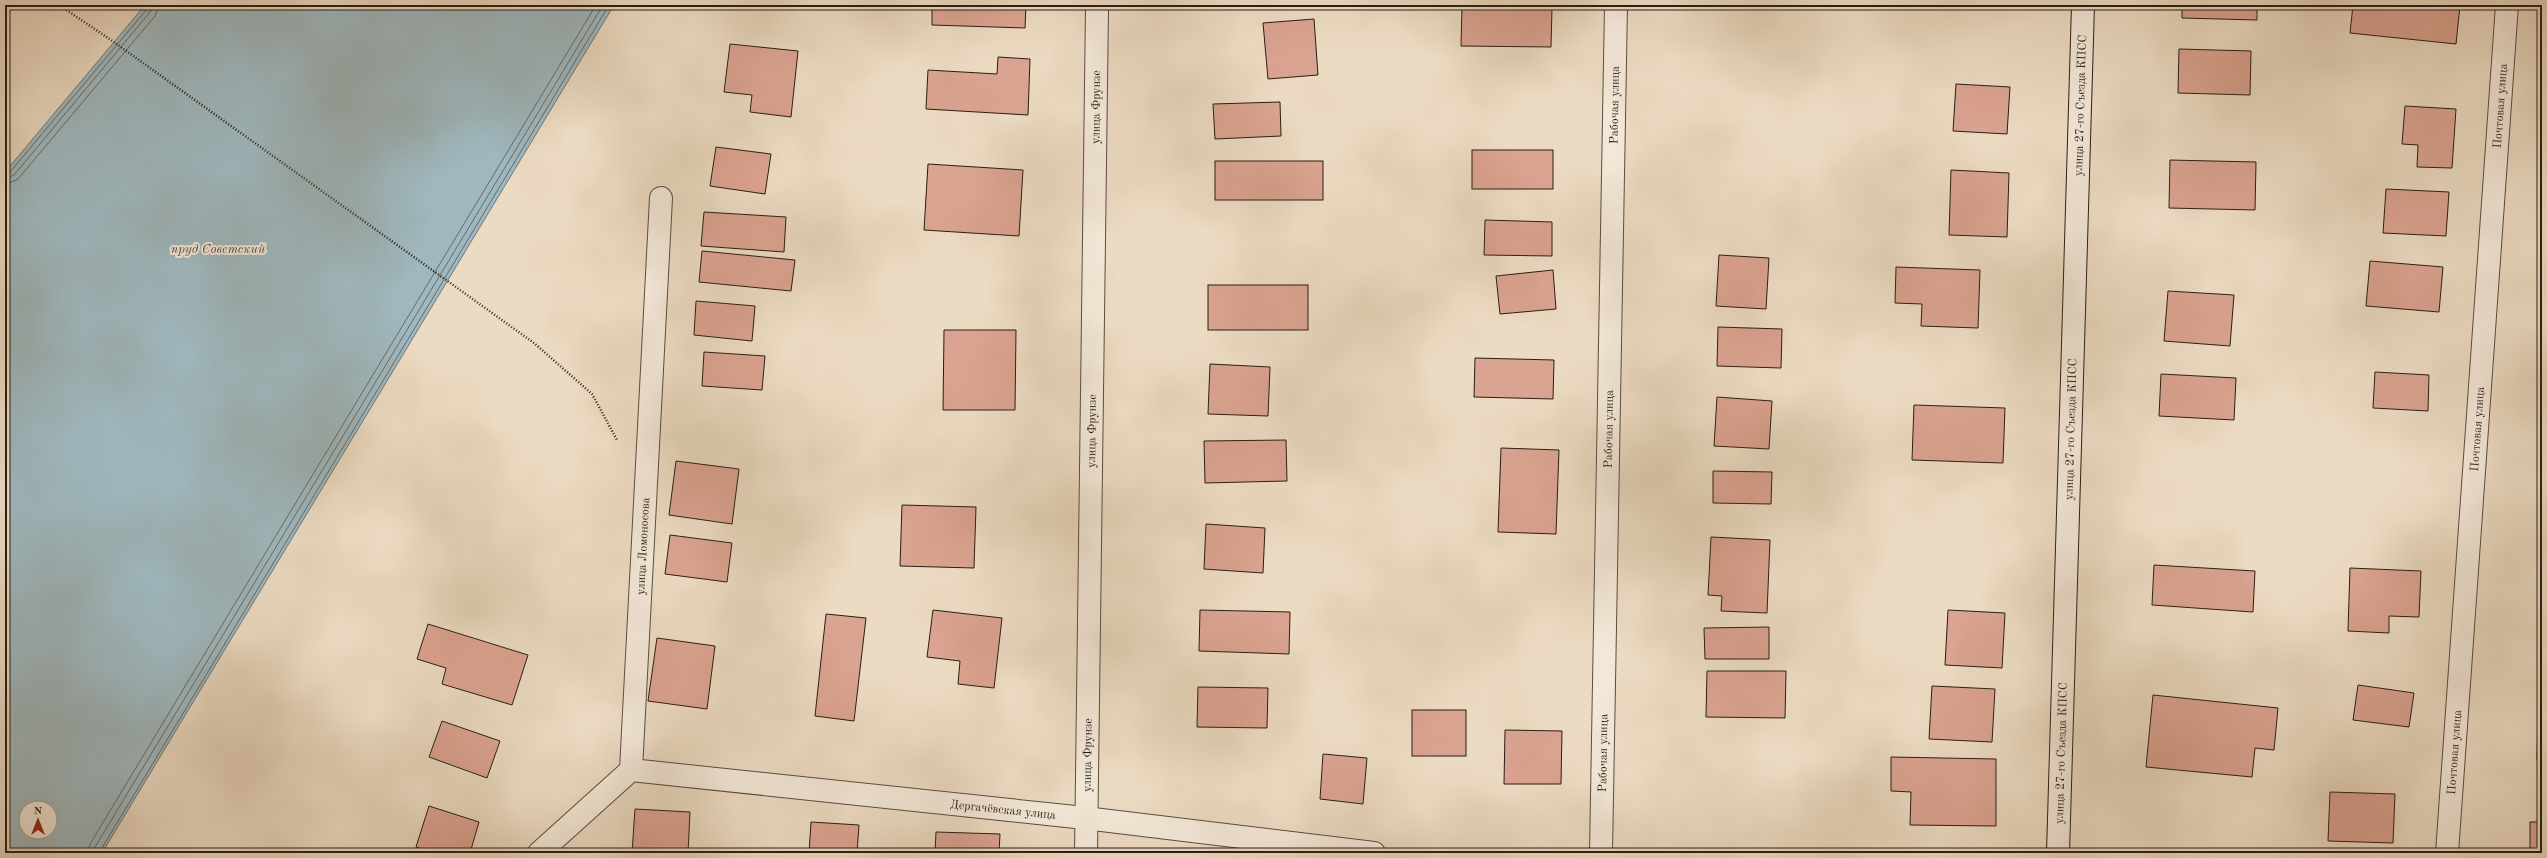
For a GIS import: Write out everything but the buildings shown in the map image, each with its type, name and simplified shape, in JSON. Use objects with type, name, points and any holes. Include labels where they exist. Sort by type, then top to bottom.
[{"type":"street","name":"Рабочая улица","points":[[1601,853],[1616,5]]},
{"type":"street","name":"улица 27-го Съезда КПСС","points":[[2058,853],[2083,5]]},
{"type":"street","name":"Почтовая улица","points":[[2447,853],[2507,5]]},
{"type":"street","name":"улица Фрунзе","points":[[1086,853],[1085,818],[1097,9]]},
{"type":"street","name":"улица Ломоносова","points":[[631,770],[661,198]]},
{"type":"street","name":"Дергачёвская улица","points":[[631,770],[1085,818],[1374,853]]},
{"type":"street","points":[[539,853],[631,770]]},
{"type":"path","points":[[59,5],[111,40],[454,288],[534,343],[592,394],[618,442]]},
{"type":"water","name":"пруд Советский","points":[[145,5],[614,5],[102,853],[5,853],[5,172]]}]
